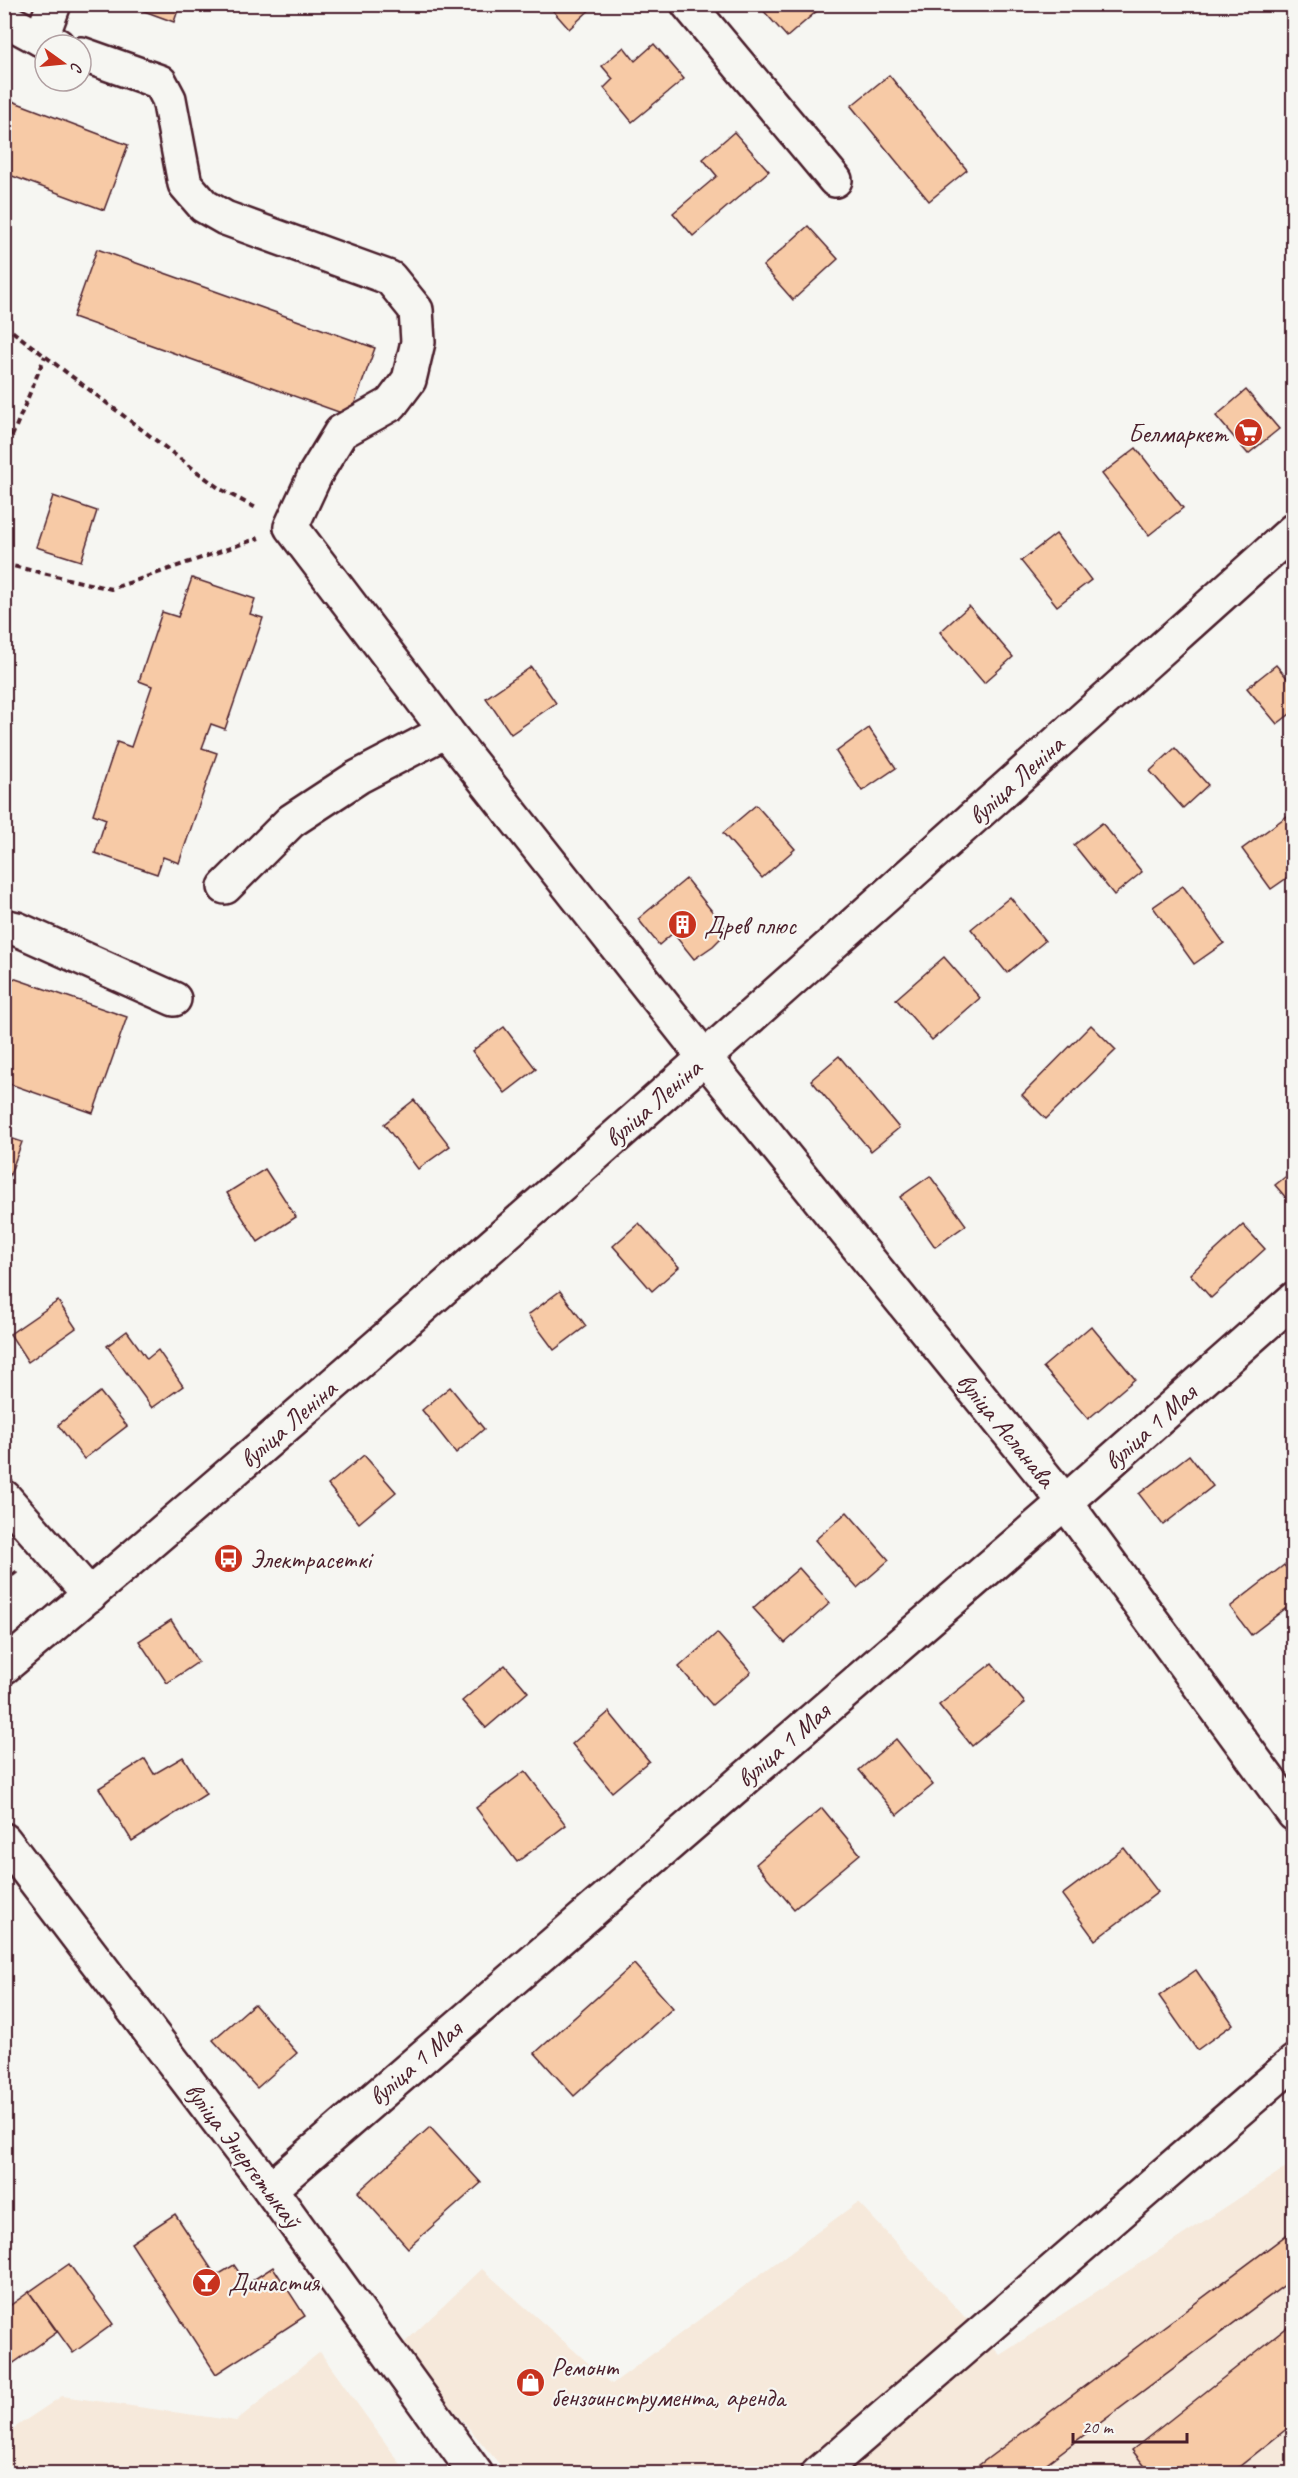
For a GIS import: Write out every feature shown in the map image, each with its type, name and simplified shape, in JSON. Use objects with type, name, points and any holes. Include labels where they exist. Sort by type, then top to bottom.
[{"type":"street","points":[[50,33],[54,4]]},
{"type":"street","points":[[688,4],[835,180]]},
{"type":"street","points":[[4,19],[33,34]]},
{"type":"street","points":[[93,58],[160,82],[169,99],[185,184],[204,206],[225,218],[390,278],[416,310],[418,342],[409,380],[391,404],[341,432],[316,472],[291,527]]},
{"type":"street","name":"вуліца Асланава","points":[[291,527],[446,731],[705,1058],[1065,1502],[1293,1814]]},
{"type":"street","name":"вуліца Леніна","points":[[4,1667],[139,1555],[705,1058],[1293,530]]},
{"type":"street","points":[[225,887],[291,821],[358,777],[446,731]]},
{"type":"street","points":[[4,927],[17,929],[174,999]]},
{"type":"street","name":"вуліца 1 Мая","points":[[270,2189],[1065,1502],[1293,1299]]},
{"type":"street","points":[[4,1497],[90,1595]]},
{"type":"street","name":"вуліца Энергетыкаў","points":[[4,1840],[270,2189],[476,2474]]},
{"type":"street","points":[[818,2474],[1293,2061]]},
{"type":"path","points":[[4,325],[220,489],[291,527]]},
{"type":"path","points":[[4,456],[45,356]]},
{"type":"path","points":[[4,564],[111,589],[291,527]]},
{"type":"shaded area","points":[[1291,2164],[1293,2166],[1293,2473],[507,2473],[400,2347],[482,2269],[612,2384],[858,2202],[1000,2355]]},
{"type":"shaded area","points":[[320,2352],[407,2473],[5,2473],[5,2425],[11,2430],[62,2396],[236,2421]]},
{"type":"building","points":[[125,4],[180,4],[174,22]]},
{"type":"building","points":[[547,4],[596,4],[569,29]]},
{"type":"building","points":[[765,4],[825,4],[787,37],[761,8]]},
{"type":"building","points":[[654,44],[684,79],[632,122],[604,88],[613,79],[602,66],[624,47],[635,61]]},
{"type":"building","points":[[889,75],[967,170],[929,201],[851,106]]},
{"type":"building","points":[[4,98],[128,145],[104,210],[4,173]]},
{"type":"building","points":[[734,132],[769,171],[693,236],[673,213],[717,176],[703,159]]},
{"type":"building","points":[[808,226],[838,259],[793,300],[763,266]]},
{"type":"building","points":[[97,249],[375,348],[350,416],[73,317]]},
{"type":"building","points":[[1246,390],[1279,429],[1248,454],[1216,416]]},
{"type":"building","points":[[1136,448],[1183,508],[1149,535],[1102,474]]},
{"type":"building","points":[[53,496],[97,511],[81,561],[36,547]]},
{"type":"building","points":[[1056,534],[1091,580],[1057,606],[1021,561]]},
{"type":"building","points":[[192,578],[255,599],[250,614],[263,618],[225,729],[211,724],[202,748],[217,753],[179,863],[163,857],[157,874],[95,853],[106,819],[93,814],[117,742],[131,747],[152,686],[139,681],[162,612],[178,617]]},
{"type":"building","points":[[969,606],[1013,657],[984,683],[940,632]]},
{"type":"building","points":[[1276,665],[1294,686],[1294,711],[1277,724],[1247,688]]},
{"type":"building","points":[[531,667],[556,703],[511,734],[486,698]]},
{"type":"building","points":[[869,728],[896,768],[862,791],[836,752]]},
{"type":"building","points":[[1175,748],[1208,785],[1183,808],[1150,771]]},
{"type":"building","points":[[756,805],[795,849],[762,878],[723,833]]},
{"type":"building","points":[[1287,816],[1294,825],[1294,873],[1271,889],[1242,849]]},
{"type":"building","points":[[1102,823],[1142,872],[1114,895],[1074,845]]},
{"type":"building","name":"Древ плюс","points":[[686,879],[728,931],[713,946],[694,959],[673,933],[659,945],[638,919]]},
{"type":"building","points":[[1183,886],[1224,943],[1194,964],[1153,907]]},
{"type":"building","points":[[1010,897],[1045,941],[1007,973],[971,929]]},
{"type":"building","points":[[944,957],[980,998],[932,1040],[896,999]]},
{"type":"building","points":[[4,975],[127,1017],[93,1113],[4,1082]]},
{"type":"building","points":[[1091,1025],[1116,1050],[1046,1119],[1022,1095]]},
{"type":"building","points":[[504,1027],[536,1069],[505,1093],[472,1051]]},
{"type":"building","points":[[839,1056],[899,1128],[871,1151],[811,1080]]},
{"type":"building","points":[[414,1100],[450,1146],[418,1169],[384,1124]]},
{"type":"building","points":[[4,1136],[22,1142],[4,1191]]},
{"type":"building","points":[[265,1169],[296,1217],[258,1242],[227,1193]]},
{"type":"building","points":[[1294,1170],[1294,1207],[1275,1185]]},
{"type":"building","points":[[930,1176],[966,1225],[935,1247],[900,1197]]},
{"type":"building","points":[[639,1223],[679,1267],[652,1291],[613,1246]]},
{"type":"building","points":[[1243,1225],[1265,1249],[1211,1298],[1190,1274]]},
{"type":"building","points":[[560,1291],[586,1326],[554,1350],[528,1315]]},
{"type":"building","points":[[58,1301],[76,1328],[28,1362],[10,1334]]},
{"type":"building","points":[[1091,1326],[1135,1379],[1088,1419],[1043,1367]]},
{"type":"building","points":[[127,1331],[147,1359],[158,1350],[183,1386],[152,1408],[107,1346]]},
{"type":"building","points":[[450,1387],[484,1429],[456,1453],[422,1410]]},
{"type":"building","points":[[100,1392],[127,1426],[84,1459],[58,1425]]},
{"type":"building","points":[[364,1455],[396,1492],[359,1523],[328,1485]]},
{"type":"building","points":[[1189,1455],[1213,1486],[1163,1525],[1139,1494]]},
{"type":"building","points":[[847,1512],[889,1560],[857,1588],[815,1540]]},
{"type":"building","points":[[1284,1565],[1294,1578],[1294,1602],[1251,1635],[1230,1607]]},
{"type":"building","points":[[799,1568],[830,1603],[785,1643],[753,1608]]},
{"type":"building","points":[[171,1620],[198,1662],[167,1683],[139,1641]]},
{"type":"building","points":[[717,1633],[751,1672],[712,1705],[679,1667]]},
{"type":"building","points":[[992,1663],[1025,1703],[972,1746],[939,1705]]},
{"type":"building","points":[[505,1665],[528,1692],[486,1728],[462,1701]]},
{"type":"building","points":[[609,1712],[649,1761],[612,1792],[572,1744]]},
{"type":"building","points":[[896,1739],[933,1785],[897,1815],[859,1770]]},
{"type":"building","points":[[183,1757],[206,1794],[132,1841],[99,1788],[145,1759],[154,1774]]},
{"type":"building","points":[[525,1771],[566,1825],[517,1862],[476,1808]]},
{"type":"building","points":[[822,1808],[860,1854],[794,1909],[756,1864]]},
{"type":"building","points":[[1124,1848],[1158,1892],[1095,1940],[1062,1895]]},
{"type":"building","points":[[634,1964],[673,2008],[574,2096],[535,2053]]},
{"type":"building","points":[[1196,1970],[1233,2024],[1197,2050],[1159,1996]]},
{"type":"building","points":[[254,2004],[297,2053],[257,2088],[213,2040]]},
{"type":"building","points":[[430,2127],[481,2183],[408,2248],[358,2192]]},
{"type":"building","points":[[175,2214],[216,2276],[234,2265],[247,2284],[273,2267],[305,2316],[216,2374],[131,2243]]},
{"type":"building","points":[[1293,2230],[1294,2278],[1032,2474],[967,2474]]},
{"type":"building","points":[[69,2264],[113,2324],[73,2353],[29,2292]]},
{"type":"building","points":[[29,2292],[57,2332],[8,2367],[4,2362],[4,2310]]},
{"type":"building","points":[[1294,2322],[1294,2423],[1230,2474],[1151,2474],[1132,2450]]},
{"type":"place","name":"Белмаркет","points":[[1249,433]]},
{"type":"place","name":"Древ плюс","points":[[683,925]]},
{"type":"place","name":"Электрасеткі","points":[[229,1559]]},
{"type":"place","name":"Династия","points":[[207,2282]]},
{"type":"place","name":"Ремонт бензоинструмента, аренда","points":[[530,2382]]}]
